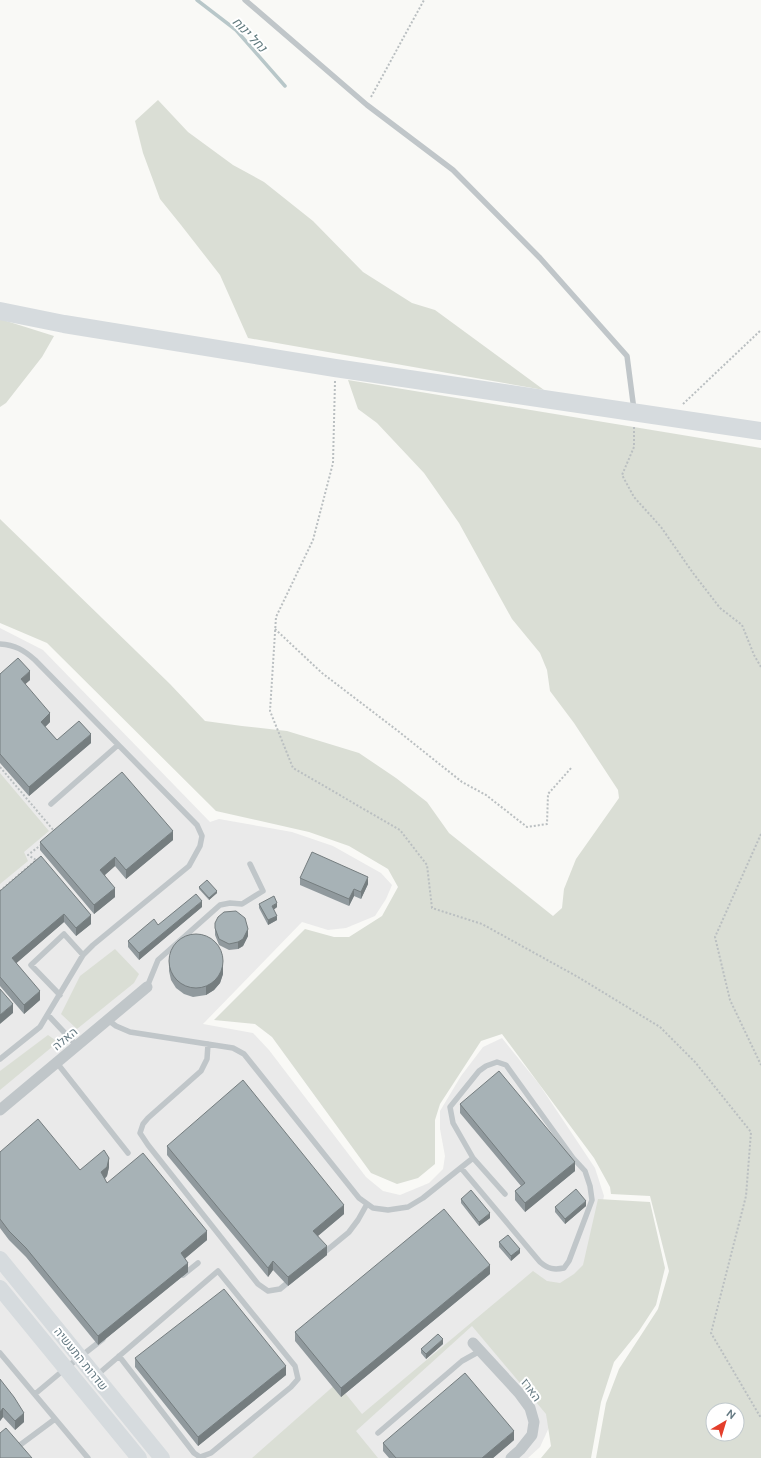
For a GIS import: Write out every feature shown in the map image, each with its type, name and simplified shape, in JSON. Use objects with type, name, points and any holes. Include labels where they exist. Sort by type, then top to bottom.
[{"type":"main road","points":[[0,311],[64,324],[335,368],[761,431]]},
{"type":"street","name":"האלה","points":[[0,1110],[147,987]]},
{"type":"street","name":"שדרות התעשיה","points":[[0,1259],[162,1458]]},
{"type":"street","name":"שדרות התעשיה","points":[[0,1288],[139,1458]]},
{"type":"street","name":"הארז","points":[[476,1347],[519,1393],[530,1408],[534,1422],[532,1435],[520,1450],[511,1458]]},
{"type":"lane","points":[[245,0],[367,105],[453,170],[540,258],[627,356],[634,412]]},
{"type":"lane","points":[[0,644],[7,644],[24,650],[197,825],[202,836],[200,846],[189,866],[93,945],[83,955],[40,1027],[0,1060]]},
{"type":"lane","points":[[51,804],[118,745]]},
{"type":"lane","points":[[147,987],[158,960],[220,905],[230,902],[242,904],[263,891],[250,864]]},
{"type":"lane","points":[[60,995],[31,965],[64,934],[83,955]]},
{"type":"lane","points":[[48,1015],[77,1046]]},
{"type":"lane","points":[[108,1020],[116,1026],[130,1032],[233,1048],[244,1054],[359,1198],[373,1208],[388,1210],[408,1207],[423,1198],[473,1158]]},
{"type":"lane","points":[[208,1044],[207,1059],[201,1070],[148,1118],[143,1124],[140,1133],[258,1284],[268,1291],[280,1288],[297,1274]]},
{"type":"lane","points":[[461,1168],[546,1268],[555,1270],[564,1268],[569,1261],[592,1200],[588,1179],[585,1171],[573,1158],[506,1065],[497,1062],[486,1066],[479,1071],[450,1107],[453,1123],[473,1158],[505,1194]]},
{"type":"lane","points":[[57,1063],[128,1153]]},
{"type":"lane","points":[[314,1260],[349,1232],[367,1204]]},
{"type":"lane","points":[[179,1278],[198,1264]]},
{"type":"lane","points":[[95,1376],[218,1271],[295,1366],[298,1379],[291,1387],[211,1453],[200,1457],[194,1453],[119,1356]]},
{"type":"lane","points":[[35,1394],[111,1333]]},
{"type":"lane","points":[[378,1433],[462,1361],[476,1347]]},
{"type":"lane","points":[[0,1352],[88,1458]]},
{"type":"lane","points":[[16,1448],[55,1419]]},
{"type":"path","points":[[367,105],[424,0]]},
{"type":"path","points":[[669,417],[761,330]]},
{"type":"path","points":[[335,368],[333,463],[313,540],[276,618],[270,711],[293,768],[400,830],[427,865],[432,908],[482,924],[578,977],[660,1027],[695,1062],[751,1132],[746,1196],[711,1333],[761,1418]]},
{"type":"path","points":[[634,412],[634,447],[622,475],[634,497],[662,527],[693,574],[720,608],[742,625],[754,655],[761,667]]},
{"type":"path","points":[[275,629],[322,673],[462,782],[486,795],[527,827],[547,824],[548,794],[572,767]]},
{"type":"path","points":[[0,768],[55,832]]},
{"type":"path","points":[[761,834],[715,937],[730,1000],[761,1065]]},
{"type":"path","points":[[0,891],[36,860],[28,855],[44,842]]},
{"type":"shaded area","points":[[158,100],[188,132],[233,165],[264,182],[313,221],[363,272],[412,303],[435,310],[544,390],[248,338],[220,275],[160,199],[143,153],[135,121]]},
{"type":"shaded area","points":[[0,319],[54,336],[42,357],[6,403],[0,407]]},
{"type":"shaded area","points":[[348,380],[761,448],[761,1458],[596,1458],[606,1403],[619,1369],[658,1309],[669,1271],[650,1196],[611,1194],[610,1187],[594,1158],[502,1034],[481,1041],[440,1104],[435,1120],[435,1164],[418,1178],[397,1184],[371,1173],[272,1037],[255,1024],[214,1020],[305,929],[334,937],[349,937],[382,916],[398,887],[388,869],[349,846],[309,832],[216,811],[47,643],[0,623],[0,519],[170,684],[205,721],[287,731],[359,753],[396,778],[427,802],[449,833],[553,916],[562,908],[564,889],[576,859],[619,798],[618,790],[574,723],[550,691],[547,670],[540,653],[512,619],[459,523],[424,473],[377,423],[358,409]]},
{"type":"shaded area","points":[[0,628],[43,650],[210,822],[219,819],[292,832],[333,846],[381,873],[392,885],[386,899],[375,916],[346,928],[328,930],[302,922],[203,1024],[253,1033],[269,1050],[366,1177],[383,1191],[400,1195],[429,1183],[443,1169],[445,1156],[440,1129],[440,1111],[461,1076],[483,1047],[502,1038],[539,1084],[595,1168],[604,1196],[557,1410],[540,1447],[528,1458],[0,1458]]},
{"type":"shaded area","points":[[0,773],[49,831],[24,852],[28,861],[0,884]]},
{"type":"shaded area","points":[[115,949],[139,974],[134,983],[77,1029],[61,1014],[80,976]]},
{"type":"shaded area","points":[[48,1035],[58,1042],[0,1090],[0,1071]]},
{"type":"shaded area","points":[[598,1199],[650,1202],[665,1268],[656,1305],[639,1331],[614,1362],[601,1402],[591,1458],[541,1458],[551,1446],[546,1414],[472,1326],[356,1431],[378,1458],[252,1458],[337,1383],[362,1414],[533,1271],[547,1281],[560,1283],[574,1274],[583,1265]]},
{"type":"building","points":[[18,658],[30,671],[21,679],[50,713],[41,722],[57,740],[79,721],[91,734],[29,787],[0,754],[0,674]]},
{"type":"building","points":[[122,772],[173,831],[126,870],[115,857],[100,870],[115,888],[94,905],[40,842]]},
{"type":"building","points":[[312,852],[368,877],[361,892],[354,889],[349,899],[300,878]]},
{"type":"building","points":[[41,856],[91,915],[76,928],[64,914],[12,958],[40,991],[24,1005],[0,977],[0,891]]},
{"type":"building","points":[[207,880],[217,891],[209,898],[199,887]]},
{"type":"building","points":[[196,894],[202,901],[139,953],[128,941],[154,919],[158,925]]},
{"type":"building","points":[[274,896],[277,903],[272,906],[277,916],[268,920],[259,904]]},
{"type":"building","points":[[236,911],[245,918],[248,929],[243,939],[229,944],[219,939],[215,928],[215,923],[218,917],[224,912]]},
{"type":"building","points":[[196,934],[206,936],[215,942],[221,951],[223,961],[221,971],[215,980],[206,986],[196,988],[186,986],[177,980],[171,971],[169,961],[171,951],[177,942],[186,936]]},
{"type":"building","points":[[0,989],[13,1004],[0,1015]]},
{"type":"building","points":[[499,1071],[575,1162],[525,1203],[515,1191],[525,1183],[460,1104]]},
{"type":"building","points":[[243,1080],[344,1205],[313,1231],[327,1246],[288,1277],[273,1261],[268,1268],[167,1146]]},
{"type":"building","points":[[38,1119],[80,1170],[104,1150],[109,1158],[107,1167],[101,1172],[107,1183],[143,1153],[207,1231],[181,1253],[188,1263],[98,1336],[26,1248],[9,1231],[0,1219],[0,1152]]},
{"type":"building","points":[[576,1189],[586,1201],[565,1219],[555,1207]]},
{"type":"building","points":[[471,1190],[490,1213],[479,1222],[461,1199]]},
{"type":"building","points":[[444,1209],[490,1265],[341,1388],[295,1332]]},
{"type":"building","points":[[508,1235],[520,1249],[511,1256],[499,1242]]},
{"type":"building","points":[[224,1289],[286,1366],[198,1437],[135,1358]]},
{"type":"building","points":[[438,1334],[443,1339],[426,1354],[421,1349]]},
{"type":"building","points":[[465,1373],[514,1431],[482,1458],[396,1458],[383,1443]]},
{"type":"building","points":[[0,1379],[24,1413],[15,1421],[3,1408],[0,1412]]},
{"type":"building","points":[[6,1428],[32,1458],[0,1458],[0,1433]]},
{"type":"waterway","name":"נחל ינוח","points":[[197,0],[236,30],[285,86]]}]
